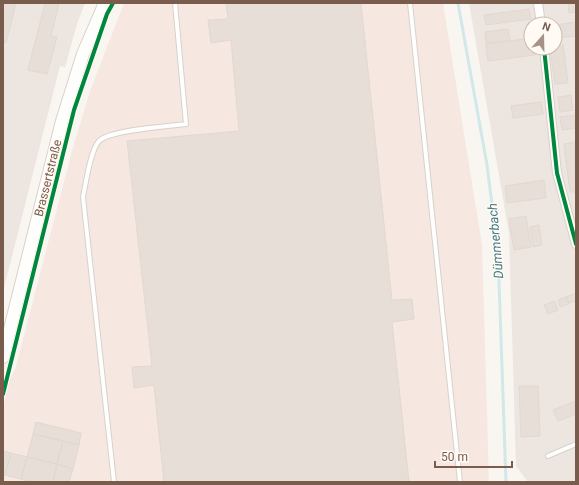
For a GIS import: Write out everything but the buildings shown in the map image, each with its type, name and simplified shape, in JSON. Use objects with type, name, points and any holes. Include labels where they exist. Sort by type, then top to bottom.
[{"type":"main road","name":"Brassertstraße","points":[[3,357],[62,122],[83,54],[105,3]]},
{"type":"street","points":[[538,3],[540,16]]},
{"type":"street","points":[[545,56],[557,174],[576,244]]},
{"type":"lane","points":[[114,482],[83,197],[94,151],[100,140],[112,134],[186,124],[175,3]]},
{"type":"lane","points":[[410,3],[460,482]]},
{"type":"lane","points":[[548,456],[576,444]]},
{"type":"shaded area","points":[[3,3],[85,3],[77,24],[65,67],[60,66],[3,292]]},
{"type":"shaded area","points":[[124,3],[443,3],[482,245],[489,482],[3,482],[3,408],[10,378],[15,370],[72,151],[90,91]]},
{"type":"shaded area","points":[[469,3],[576,3],[576,482],[528,482],[516,466],[509,233]]},
{"type":"waterway","name":"Dümmerbach","points":[[458,3],[487,165],[498,252],[506,482]]},
{"type":"cycle path","points":[[3,394],[74,110],[107,14],[113,3]]},
{"type":"cycle path","points":[[545,56],[557,173],[576,244]]}]
